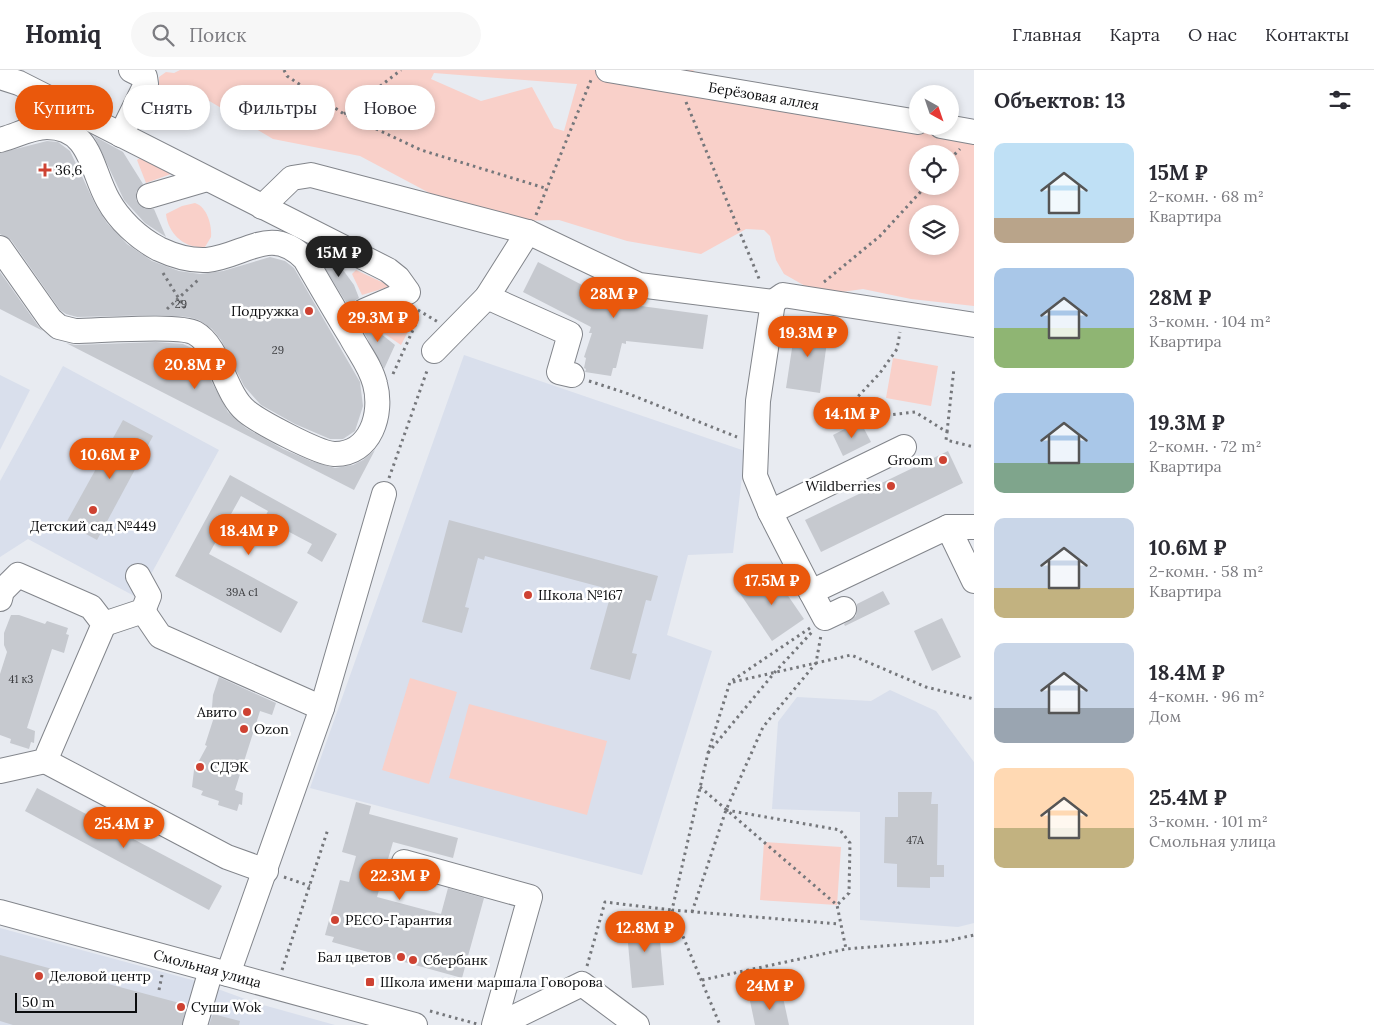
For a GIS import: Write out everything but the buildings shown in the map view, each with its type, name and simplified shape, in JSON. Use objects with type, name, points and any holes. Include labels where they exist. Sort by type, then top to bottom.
[{"type":"street","points":[[120,135],[146,84],[145,77],[131,70]]},
{"type":"street","name":"Берёзовая аллея","points":[[600,75],[677,80],[909,120]]},
{"type":"street","points":[[0,77],[20,83],[394,274],[408,292],[364,311]]},
{"type":"street","points":[[0,140],[36,128],[57,128],[68,131],[86,146],[99,183],[118,214],[142,238],[177,257],[206,260],[268,242],[285,244],[294,248],[304,259],[370,370],[375,383],[378,401],[376,420],[370,434],[362,443],[345,452],[334,454],[319,451],[253,417],[237,402],[210,350],[200,336],[188,330],[75,331],[59,327],[45,312],[0,248]]},
{"type":"street","points":[[959,129],[974,132]]},
{"type":"street","points":[[262,207],[292,178],[310,175],[528,232],[639,284],[787,299],[974,325]]},
{"type":"street","points":[[149,196],[207,179]]},
{"type":"street","points":[[434,351],[487,297],[528,232]]},
{"type":"street","points":[[487,297],[570,334],[559,372],[572,375]]},
{"type":"street","points":[[787,299],[758,401],[755,476],[770,512],[811,592],[834,614]]},
{"type":"street","points":[[770,512],[904,447]]},
{"type":"street","points":[[195,1025],[266,871],[322,708],[384,494]]},
{"type":"street","points":[[811,592],[948,527],[974,527]]},
{"type":"street","points":[[948,527],[974,580]]},
{"type":"street","points":[[0,599],[2,591],[18,575],[91,607],[104,624]]},
{"type":"street","points":[[46,761],[104,624],[142,611],[149,596],[138,576]]},
{"type":"street","points":[[142,611],[160,636],[322,708]]},
{"type":"street","points":[[0,771],[46,761],[227,857],[266,871]]},
{"type":"street","points":[[404,862],[530,897],[496,1025]]},
{"type":"street","name":"Смольная улица","points":[[0,912],[220,972],[386,1021],[415,1025]]},
{"type":"street","points":[[496,1025],[582,984],[637,1025]]},
{"type":"path","points":[[284,70],[287,76],[344,114],[420,150],[548,188]]},
{"type":"path","points":[[344,114],[401,70]]},
{"type":"path","points":[[528,232],[600,75]]},
{"type":"path","points":[[677,80],[763,289],[787,299],[880,236],[918,195]]},
{"type":"path","points":[[145,330],[223,256]]},
{"type":"path","points":[[160,268],[189,315]]},
{"type":"path","points":[[391,377],[419,315],[408,292]]},
{"type":"path","points":[[903,314],[897,349],[880,372],[835,421],[915,412],[947,432]]},
{"type":"path","points":[[384,494],[434,351]]},
{"type":"path","points":[[954,368],[946,440],[974,447]]},
{"type":"path","points":[[572,375],[629,394],[744,440]]},
{"type":"path","points":[[692,912],[726,810],[763,727],[816,663],[834,614]]},
{"type":"path","points":[[708,753],[775,672],[834,614]]},
{"type":"path","points":[[720,1025],[672,910],[708,753],[730,682],[834,614]]},
{"type":"path","points":[[730,682],[851,655],[926,687],[974,699]]},
{"type":"path","points":[[700,787],[837,905],[839,924],[846,949]]},
{"type":"path","points":[[726,810],[840,830],[850,844],[849,893],[837,905]]},
{"type":"path","points":[[281,971],[328,829]]},
{"type":"path","points":[[266,871],[310,886]]},
{"type":"path","points":[[582,984],[605,902],[692,912],[839,924]]},
{"type":"path","points":[[702,980],[846,949],[947,941],[974,935]]},
{"type":"shaded area","points":[[180,70],[693,70],[698,75],[909,124],[909,135],[959,135],[959,124],[974,120],[974,306],[911,299],[863,289],[821,295],[784,274],[776,260],[770,236],[764,230],[746,229],[701,254],[627,241],[559,220],[513,221],[452,205],[360,156],[273,139],[258,130],[335,130],[335,85],[220,85],[220,107],[210,101],[210,85],[159,85],[159,77],[166,72],[174,73]],"holes":[[[434,73],[576,84],[564,131],[554,128],[532,87],[481,101],[431,79]]]},
{"type":"shaded area","points":[[143,156],[171,172],[171,174],[146,183],[137,160]]},
{"type":"shaded area","points":[[195,203],[203,208],[210,222],[211,237],[205,247],[191,246],[184,243],[174,234],[167,221],[166,214],[182,206]]},
{"type":"shaded area","points":[[356,270],[386,284],[388,287],[362,295],[352,274]]},
{"type":"shaded area","points":[[412,315],[415,318],[401,345],[382,332],[381,327],[386,322]]},
{"type":"shaded area","name":"Школа №167","points":[[464,355],[745,451],[733,553],[688,555],[667,635],[712,651],[642,875],[310,788]]},
{"type":"shaded area","points":[[893,358],[938,366],[931,406],[886,398]]},
{"type":"shaded area","name":"Детский сад №449","points":[[63,366],[219,450],[138,598],[28,539],[0,557],[0,481]]},
{"type":"shaded area","points":[[0,375],[30,390],[0,450]]},
{"type":"shaded area","points":[[410,678],[457,692],[429,784],[382,770]]},
{"type":"shaded area","points":[[890,690],[936,711],[974,762],[974,923],[958,927],[860,920],[860,812],[772,809],[778,722],[797,697],[871,701]]},
{"type":"shaded area","points":[[469,704],[607,741],[587,815],[449,778]]},
{"type":"shaded area","points":[[764,842],[841,847],[837,905],[760,900]]},
{"type":"shaded area","points":[[0,928],[196,981],[256,1003],[335,1025],[0,1025]]},
{"type":"place","name":"36,6","points":[[45,170]]},
{"type":"place","name":"Подружка","points":[[309,311]]},
{"type":"place","name":"Groom","points":[[943,460]]},
{"type":"place","name":"Wildberries","points":[[891,486]]},
{"type":"place","name":"Детский сад №449","points":[[93,510]]},
{"type":"place","name":"Школа №167","points":[[528,595]]},
{"type":"place","name":"Авито","points":[[247,712]]},
{"type":"place","name":"Ozon","points":[[244,729]]},
{"type":"place","name":"СДЭК","points":[[200,767]]},
{"type":"place","name":"РЕСО-Гарантия","points":[[335,920]]},
{"type":"place","name":"Бал цветов","points":[[401,957]]},
{"type":"place","name":"Сбербанк","points":[[413,960]]},
{"type":"place","name":"Деловой центр","points":[[39,976]]},
{"type":"place","name":"Школа имени маршала Говорова","points":[[370,982]]},
{"type":"place","name":"Суши Wok","points":[[181,1007]]}]
